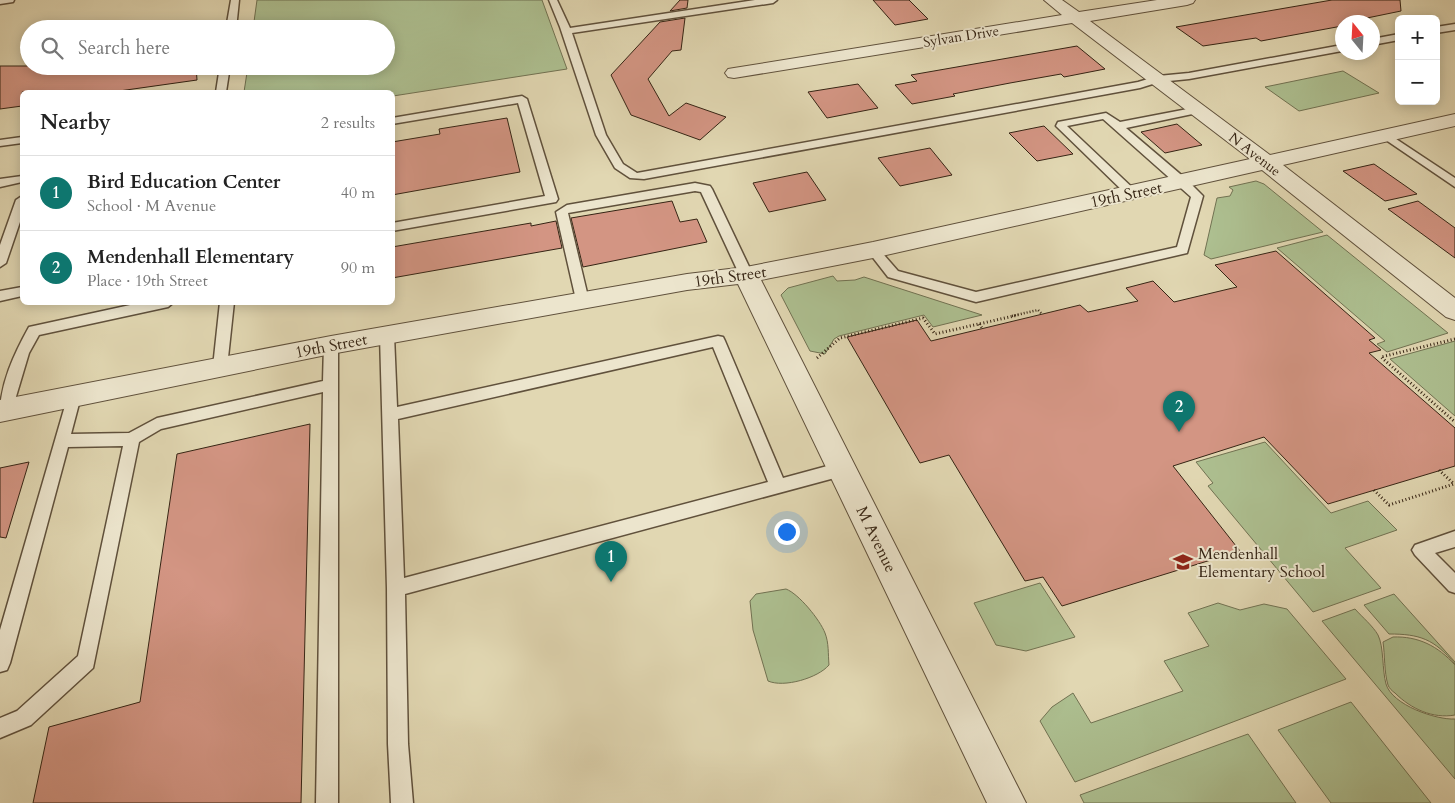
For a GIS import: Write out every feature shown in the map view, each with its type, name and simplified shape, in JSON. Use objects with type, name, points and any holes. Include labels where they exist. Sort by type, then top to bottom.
[{"type":"street","name":"N Avenue","points":[[1052,0],[1267,163],[1455,311]]},
{"type":"street","name":"Sylvan Drive","points":[[734,73],[1187,0]]},
{"type":"street","name":"19th Street","points":[[2,411],[331,345],[687,282],[746,275],[873,250],[1455,120]]},
{"type":"street","name":"M Avenue","points":[[746,275],[1007,803]]},
{"type":"lane","points":[[0,1],[10,0]]},
{"type":"lane","points":[[232,20],[235,0]]},
{"type":"lane","points":[[553,0],[566,31],[601,135],[619,166],[634,176],[644,176],[804,147],[1131,86],[1158,79],[1190,76],[1335,49]]},
{"type":"lane","points":[[566,31],[773,0]]},
{"type":"lane","points":[[1440,29],[1455,27]]},
{"type":"lane","points":[[1380,41],[1395,38]]},
{"type":"lane","points":[[221,90],[224,75]]},
{"type":"lane","points":[[395,120],[522,99],[552,199],[395,226]]},
{"type":"lane","points":[[1118,126],[1198,110]]},
{"type":"lane","points":[[873,250],[893,274],[976,297],[1183,250],[1197,196],[1106,116],[1101,116],[1061,125],[1132,192]]},
{"type":"lane","points":[[1387,136],[1455,183]]},
{"type":"lane","points":[[0,144],[20,140]]},
{"type":"lane","points":[[0,183],[20,179]]},
{"type":"lane","points":[[582,301],[562,212],[567,209],[695,187],[706,189],[746,275]]},
{"type":"lane","points":[[0,263],[20,206]]},
{"type":"lane","points":[[0,296],[20,292]]},
{"type":"lane","points":[[2,411],[22,353],[34,331],[154,305]]},
{"type":"lane","points":[[220,367],[227,305]]},
{"type":"lane","points":[[386,335],[396,588],[398,744],[402,803]]},
{"type":"lane","points":[[390,415],[718,341],[778,486]]},
{"type":"lane","points":[[327,803],[331,345]]},
{"type":"lane","points":[[62,442],[132,439],[157,424],[330,385]]},
{"type":"lane","points":[[0,663],[6,619],[62,442],[74,396]]},
{"type":"lane","points":[[0,728],[24,718],[86,661],[132,439]]},
{"type":"lane","points":[[396,588],[842,469]]},
{"type":"lane","points":[[1455,539],[1421,550],[1455,585]]},
{"type":"path","points":[[796,376],[840,338],[923,318],[935,334],[1038,310],[1042,314]]},
{"type":"path","points":[[979,324],[982,328]]},
{"type":"path","points":[[1455,339],[1381,357],[1455,422]]},
{"type":"path","points":[[1439,470],[1455,484]]},
{"type":"path","points":[[1374,490],[1389,505],[1455,484]]},
{"type":"green space","points":[[257,0],[542,0],[567,69],[395,96],[395,90],[244,90],[247,75],[395,75],[395,20],[254,20]]},
{"type":"green space","points":[[1343,71],[1379,93],[1299,111],[1265,87]]},
{"type":"green space","points":[[1256,181],[1264,184],[1323,232],[1211,259],[1204,255],[1217,198],[1230,196],[1233,190],[1229,187]]},
{"type":"green space","points":[[1327,235],[1448,333],[1387,352],[1377,344],[1385,341],[1277,248]]},
{"type":"green space","points":[[833,276],[837,281],[855,280],[864,277],[982,315],[933,327],[924,315],[839,336],[834,339],[825,354],[810,351],[781,295],[788,288]]},
{"type":"green space","points":[[1455,341],[1455,416],[1390,359]]},
{"type":"green space","points":[[1265,442],[1331,513],[1368,501],[1397,530],[1345,548],[1381,588],[1313,612],[1208,486],[1213,483],[1196,462]]},
{"type":"green space","points":[[1040,583],[1075,637],[1026,651],[996,645],[974,603]]},
{"type":"green space","points":[[786,589],[803,602],[825,633],[829,665],[809,678],[775,683],[768,681],[753,630],[750,601],[756,594]]},
{"type":"green space","points":[[1394,594],[1455,664],[1440,649],[1426,640],[1409,635],[1389,634],[1364,605]]},
{"type":"green space","points":[[1218,603],[1240,610],[1264,604],[1287,609],[1346,679],[1075,782],[1040,721],[1052,707],[1073,693],[1091,723],[1183,691],[1164,661],[1209,646],[1188,613]]},
{"type":"green space","points":[[1355,609],[1378,635],[1386,684],[1390,692],[1405,705],[1416,710],[1437,717],[1455,719],[1455,779],[1322,621]]},
{"type":"green space","points":[[1393,637],[1419,640],[1442,652],[1455,665],[1455,715],[1439,716],[1423,712],[1401,699],[1390,688],[1386,675],[1383,642]]},
{"type":"green space","points":[[1351,702],[1431,803],[1331,803],[1278,730]]},
{"type":"green space","points":[[1248,734],[1296,803],[1084,803],[1080,795]]},
{"type":"building","points":[[680,0],[688,0],[687,8],[670,11]]},
{"type":"building","points":[[873,0],[909,0],[928,19],[895,25]]},
{"type":"building","points":[[1332,0],[1400,0],[1401,11],[1380,15],[1335,15],[1335,27],[1261,41],[1256,38],[1203,46],[1176,27]]},
{"type":"building","points":[[685,18],[681,50],[672,51],[648,79],[669,116],[686,103],[726,117],[700,140],[631,115],[611,75],[660,22]]},
{"type":"building","points":[[1077,46],[1105,69],[1064,77],[1061,74],[1010,83],[912,104],[895,85],[917,81],[911,75]]},
{"type":"building","points":[[0,66],[20,66],[20,75],[197,75],[197,80],[126,90],[20,90],[20,106],[0,109]]},
{"type":"building","points":[[858,84],[878,108],[827,118],[808,92]]},
{"type":"building","points":[[507,118],[520,172],[395,194],[395,142],[440,134],[439,129]]},
{"type":"building","points":[[1177,124],[1202,145],[1165,153],[1141,132]]},
{"type":"building","points":[[1044,126],[1073,154],[1037,161],[1009,133]]},
{"type":"building","points":[[930,148],[952,175],[900,186],[878,158]]},
{"type":"building","points":[[1374,164],[1417,194],[1385,201],[1343,171]]},
{"type":"building","points":[[807,172],[826,200],[769,212],[753,183]]},
{"type":"building","points":[[672,201],[680,222],[697,219],[707,242],[583,267],[571,218]]},
{"type":"building","points":[[1418,201],[1455,228],[1455,258],[1388,209]]},
{"type":"building","points":[[556,221],[562,248],[395,277],[395,246],[531,223],[531,226]]},
{"type":"building","points":[[1276,251],[1375,338],[1369,340],[1381,350],[1369,353],[1455,428],[1455,466],[1328,504],[1264,437],[1173,466],[1240,551],[1062,606],[1043,577],[1025,581],[949,455],[920,463],[847,337],[917,320],[931,341],[1080,305],[1088,312],[1138,301],[1126,288],[1153,281],[1174,302],[1237,287],[1215,265]]},
{"type":"building","points":[[310,424],[301,803],[33,803],[49,727],[140,702],[177,454]]},
{"type":"building","points":[[29,462],[6,538],[0,537],[0,468]]},
{"type":"place","name":"Mendenhall Elementary","points":[[1179,432]]},
{"type":"place","name":"Mendenhall Elementary School","points":[[1183,562]]},
{"type":"place","name":"Bird Education Center","points":[[611,582]]}]
